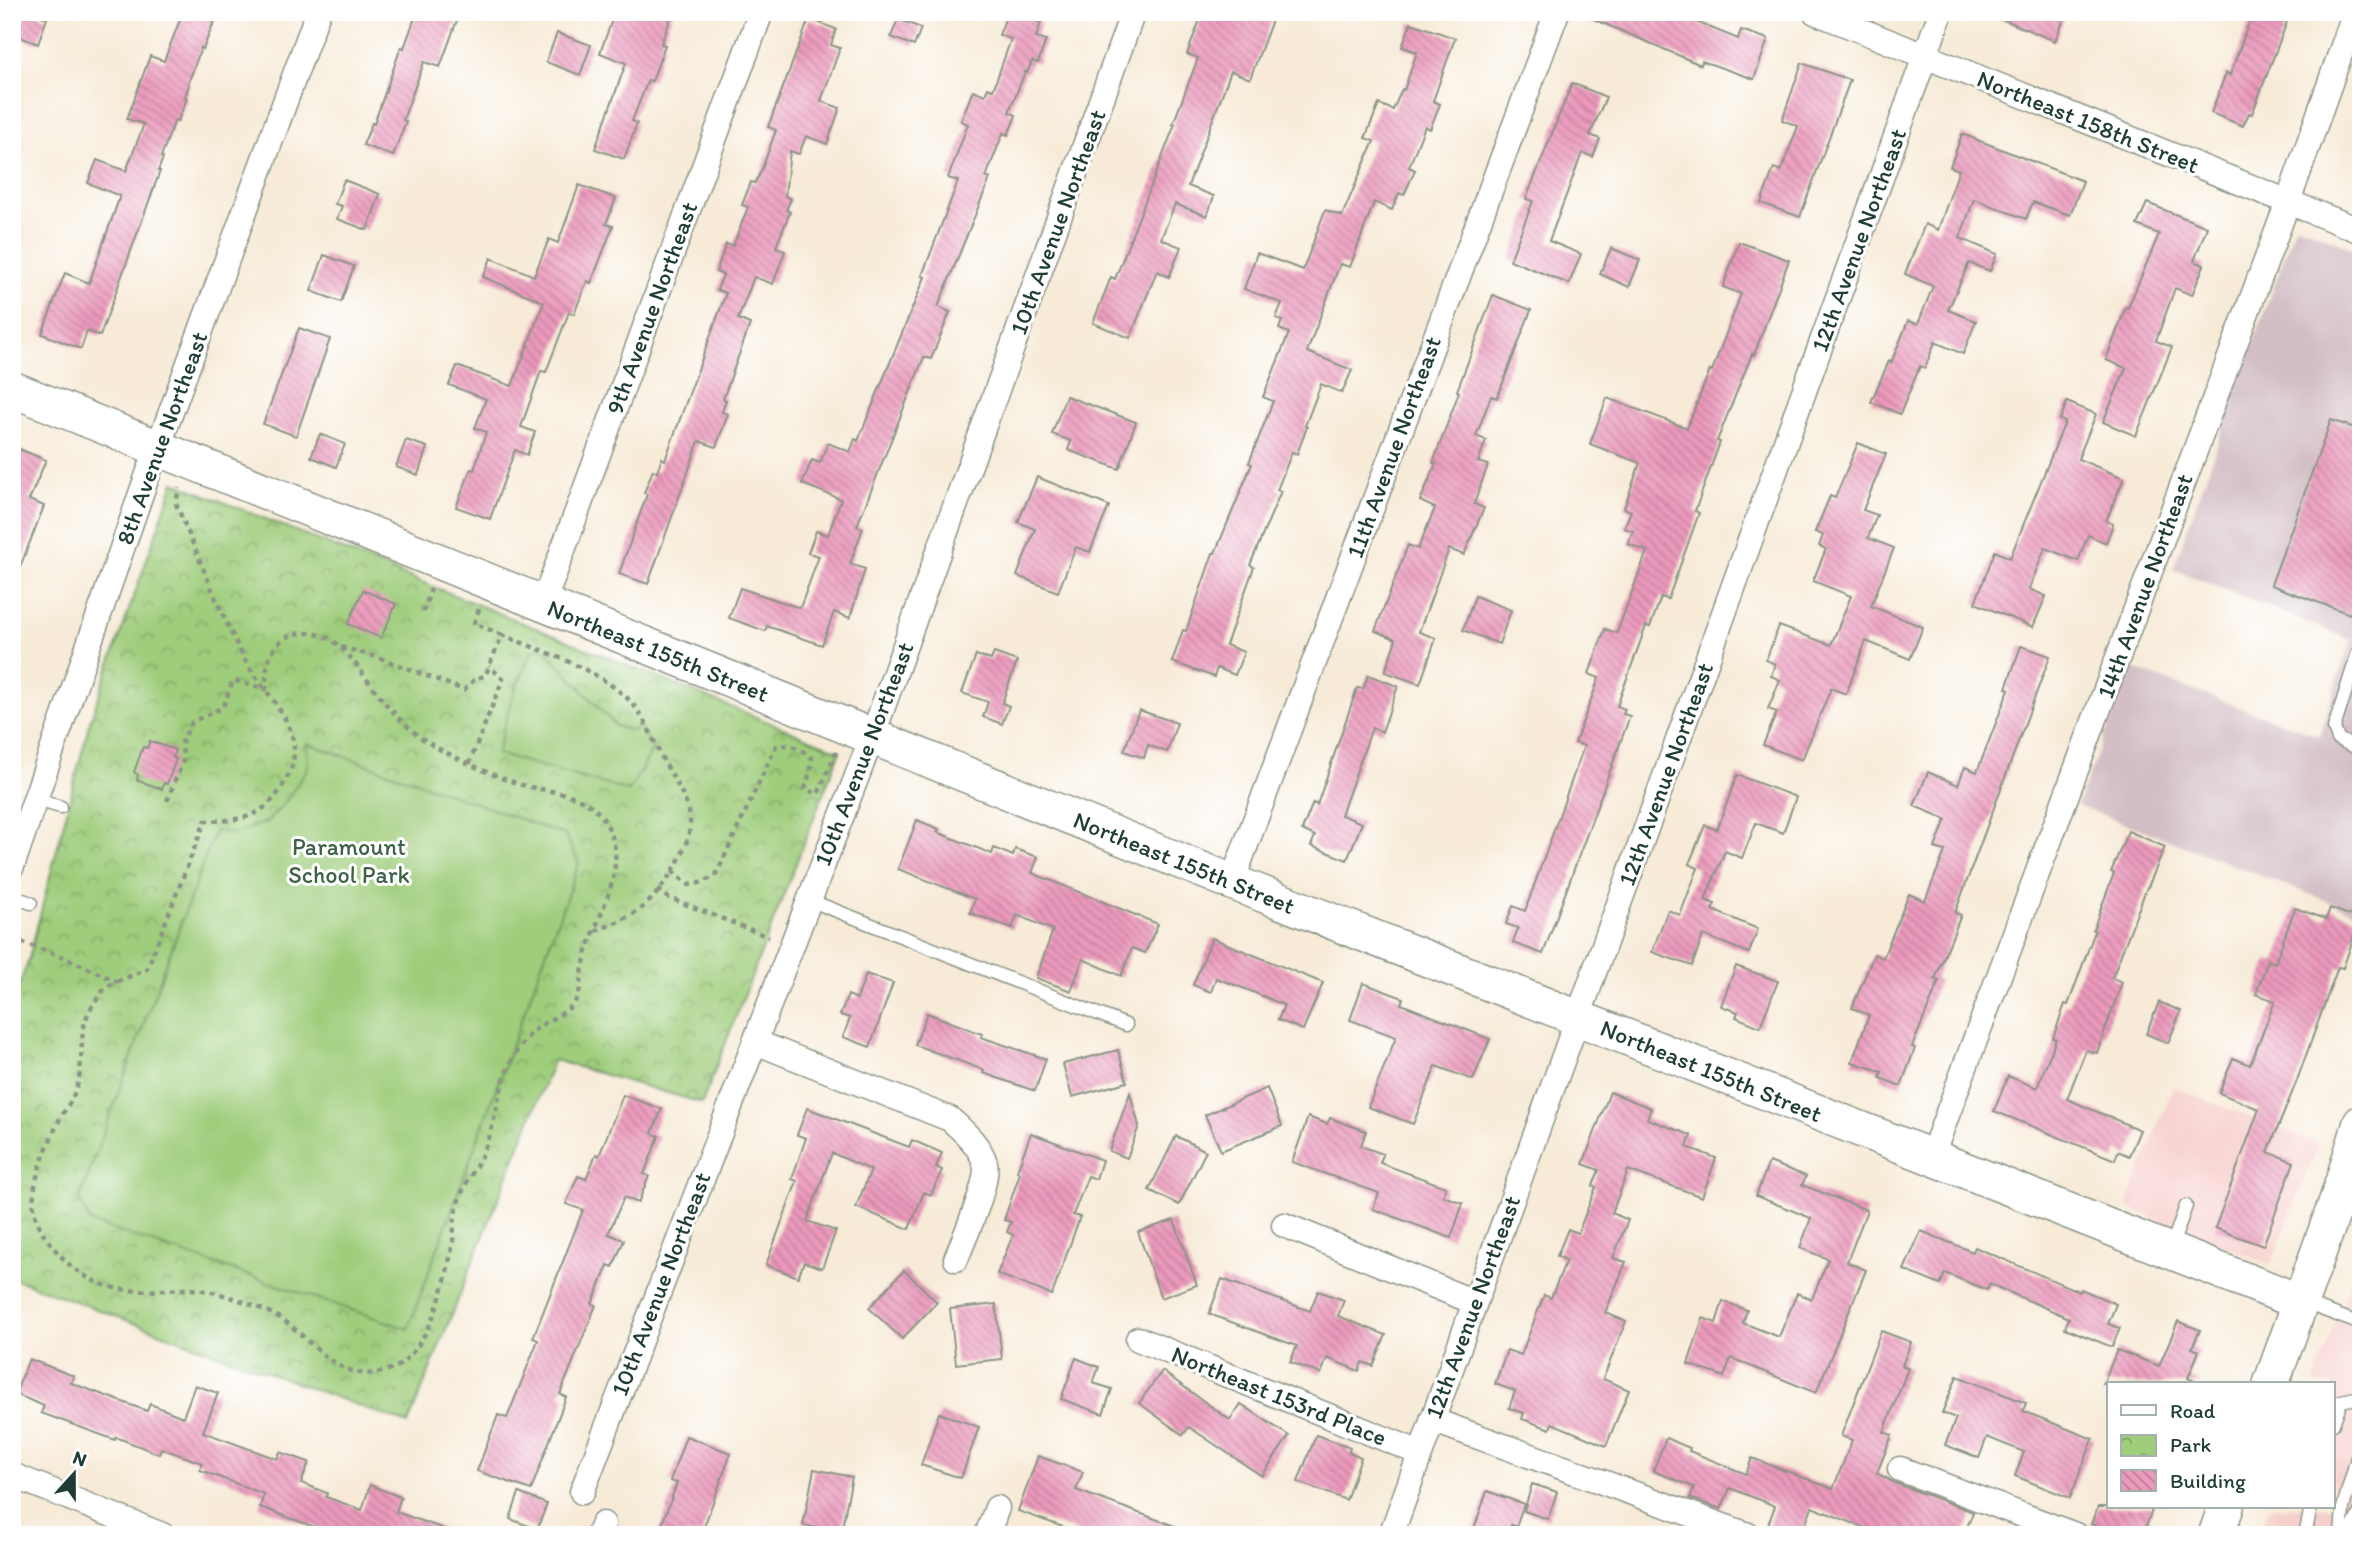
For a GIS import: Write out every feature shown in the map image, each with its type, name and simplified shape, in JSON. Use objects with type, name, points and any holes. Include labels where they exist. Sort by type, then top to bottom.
[{"type":"street","name":"8th Avenue Northeast","points":[[12,866],[158,447],[318,12]]},
{"type":"street","name":"9th Avenue Northeast","points":[[543,604],[761,12]]},
{"type":"street","name":"10th Avenue Northeast","points":[[582,1492],[872,737],[1133,12]]},
{"type":"street","name":"11th Avenue Northeast","points":[[1232,882],[1557,12]]},
{"type":"street","name":"Northeast 158th Street","points":[[1815,12],[2361,231]]},
{"type":"street","name":"12th Avenue Northeast","points":[[1391,1535],[1941,12]]},
{"type":"street","name":"14th Avenue Northeast","points":[[1931,1158],[2288,202],[2356,12]]},
{"type":"street","name":"Northeast 155th Street","points":[[12,389],[1232,882],[2300,1301]]},
{"type":"street","points":[[755,1042],[950,1119],[972,1139],[985,1164],[981,1193],[956,1259]]},
{"type":"street","points":[[2271,1382],[2338,1198],[2361,1123]]},
{"type":"street","points":[[1284,1224],[1474,1301]]},
{"type":"street","name":"Northeast 153rd Place","points":[[1138,1339],[1420,1453]]},
{"type":"street","points":[[1432,1420],[1748,1535]]},
{"type":"street","points":[[1900,1469],[2075,1535]]},
{"type":"street","points":[[12,1475],[162,1535]]},
{"type":"street","points":[[987,1535],[997,1508]]},
{"type":"street","points":[[2216,1535],[2226,1508]]},
{"type":"lane","points":[[2361,643],[2334,728],[2339,739],[2361,750]]},
{"type":"lane","points":[[36,800],[61,807]]},
{"type":"lane","points":[[12,896],[31,903]]},
{"type":"lane","points":[[809,901],[1126,1025]]},
{"type":"lane","points":[[2170,1251],[2186,1206]]},
{"type":"lane","name":"Northeast 155th Street","points":[[2300,1301],[2361,1324]]},
{"type":"lane","points":[[2334,1421],[2341,1401],[2361,1397]]},
{"type":"lane","points":[[2341,1535],[2343,1508],[2361,1443]]},
{"type":"lane","points":[[2305,1535],[2311,1508]]},
{"type":"lane","points":[[2349,1535],[2361,1510]]},
{"type":"path","points":[[179,488],[176,504],[231,631],[253,673],[284,713],[293,738],[295,756],[290,775],[264,809],[245,819],[205,821],[147,969],[108,986],[91,1007],[84,1021],[80,1073],[75,1093],[59,1121],[39,1169],[34,1193],[34,1213],[42,1232],[74,1271],[95,1282],[119,1289],[193,1289],[222,1294],[260,1308],[286,1322],[308,1342],[353,1373],[374,1375],[400,1365],[412,1352],[431,1322],[446,1275],[457,1208],[468,1178],[485,1149],[506,1073],[515,1053],[535,1030],[577,1000],[584,962],[611,884],[615,862],[614,844],[608,827],[584,801],[564,792],[519,784],[432,746],[394,714],[340,646]]},
{"type":"path","points":[[423,612],[432,585]]},
{"type":"path","points":[[481,605],[474,623],[576,665],[610,683],[629,699],[682,796],[690,819],[688,834],[672,872],[645,905],[624,919],[595,931]]},
{"type":"path","points":[[266,689],[268,660],[275,647],[294,633],[318,634],[340,646],[464,690],[477,678],[485,676],[502,635]]},
{"type":"path","points":[[469,764],[503,679],[489,666]]},
{"type":"path","points":[[167,801],[183,761],[182,742],[192,722],[223,707],[233,680],[266,689]]},
{"type":"path","points":[[672,872],[688,885],[704,882],[716,874],[776,746],[786,744],[802,750],[812,758],[805,789],[818,794],[836,750]]},
{"type":"path","points":[[658,889],[667,897],[729,923],[792,945]]},
{"type":"path","points":[[12,939],[66,958],[118,982]]},
{"type":"shaded area","points":[[2296,224],[2361,252],[2361,914],[2077,805],[2132,668],[2319,736],[2351,640],[2173,569]]},
{"type":"shaded area","points":[[2173,1087],[2318,1144],[2271,1265],[2126,1207]]},
{"type":"shaded area","points":[[2361,1252],[2361,1535],[2259,1535],[2269,1508],[2334,1508],[2334,1382],[2314,1382]]},
{"type":"green space","name":"Paramount School Park","points":[[174,482],[840,751],[702,1103],[554,1060],[408,1424],[12,1278],[12,1003],[28,962],[90,721]]},
{"type":"green space","points":[[533,649],[544,649],[616,726],[633,731],[639,726],[653,749],[629,791],[497,754],[512,697]]},
{"type":"green space","points":[[307,743],[565,835],[579,863],[408,1329],[90,1222],[79,1200],[215,831],[234,834],[267,822],[287,800],[308,767]]},
{"type":"building","points":[[19,12],[31,12],[47,18],[38,44],[12,34]]},
{"type":"building","points":[[183,12],[218,12],[203,49],[201,48],[178,121],[175,120],[161,157],[160,171],[100,336],[87,331],[81,349],[42,334],[65,273],[89,283],[120,196],[88,183],[97,160],[126,171],[144,124],[127,119],[150,56],[164,61]]},
{"type":"building","points":[[417,12],[460,12],[440,67],[424,62],[393,156],[363,145],[372,123],[374,124],[401,47],[404,48]]},
{"type":"building","points":[[615,12],[673,12],[661,44],[665,45],[652,81],[648,80],[632,121],[637,123],[624,159],[595,149],[626,63],[600,53]]},
{"type":"building","points":[[1008,12],[1041,23],[1036,37],[1046,40],[1038,63],[1032,61],[1027,73],[1025,72],[1009,112],[1016,115],[1008,135],[1003,133],[986,177],[990,178],[938,307],[950,312],[931,359],[924,357],[857,526],[863,528],[850,564],[865,569],[850,618],[834,612],[822,645],[767,626],[765,631],[729,618],[740,588],[800,608],[819,556],[808,553],[816,531],[828,535],[841,499],[802,484],[812,460],[820,463],[828,443],[850,452],[855,439],[858,441],[925,277],[922,276],[958,181],[948,178],[968,124],[961,121],[973,90],[985,95],[988,88],[993,90],[1011,39],[999,35]]},
{"type":"building","points":[[1203,12],[1275,12],[1250,79],[1231,71],[1188,186],[1214,196],[1207,216],[1175,204],[1161,239],[1181,247],[1169,277],[1157,271],[1130,338],[1093,323],[1111,277],[1115,279],[1175,124],[1198,58],[1187,54]]},
{"type":"building","points":[[1577,12],[1672,12],[1738,39],[1741,30],[1768,39],[1754,79],[1702,61],[1701,65]]},
{"type":"building","points":[[1985,12],[2067,12],[2055,41]]},
{"type":"building","points":[[2253,12],[2269,12],[2288,19],[2252,114],[2249,113],[2243,126],[2211,113],[2226,73],[2230,75]]},
{"type":"building","points":[[809,19],[836,29],[831,45],[840,48],[821,101],[840,108],[827,144],[806,136],[799,154],[790,151],[785,196],[791,199],[786,210],[790,212],[776,247],[785,251],[773,284],[754,277],[738,319],[750,324],[723,399],[726,400],[722,412],[728,414],[716,447],[699,441],[648,584],[619,574],[647,494],[644,493],[653,470],[657,472],[662,458],[665,460],[726,293],[717,290],[723,275],[716,272],[726,244],[733,246],[748,207],[742,205],[751,182],[755,183],[762,169],[776,130],[768,127]]},
{"type":"building","points":[[898,19],[921,28],[914,46],[891,37]]},
{"type":"building","points":[[1411,23],[1455,38],[1433,101],[1440,104],[1430,129],[1425,126],[1409,167],[1415,170],[1404,195],[1399,193],[1392,210],[1374,202],[1350,267],[1340,264],[1307,352],[1352,370],[1342,393],[1321,384],[1297,454],[1292,452],[1277,490],[1281,491],[1250,565],[1254,567],[1226,645],[1244,652],[1235,675],[1217,668],[1214,677],[1172,662],[1183,630],[1186,631],[1213,553],[1252,464],[1249,463],[1273,401],[1263,397],[1289,333],[1279,329],[1282,321],[1276,318],[1282,303],[1244,289],[1257,253],[1303,270],[1325,210],[1342,216],[1374,141],[1365,138],[1379,104],[1393,110],[1402,89],[1404,90],[1417,52],[1402,47]]},
{"type":"building","points":[[557,33],[591,45],[580,75],[546,62]]},
{"type":"building","points":[[1802,63],[1850,80],[1800,217],[1761,203],[1774,168],[1781,171],[1798,126],[1782,120]]},
{"type":"building","points":[[1572,83],[1606,97],[1590,135],[1600,139],[1593,157],[1582,153],[1549,241],[1581,254],[1569,284],[1510,260],[1533,201],[1526,199]]},
{"type":"building","points":[[1962,134],[2083,181],[2070,215],[2033,202],[2026,219],[1974,199],[1960,238],[1997,254],[1990,271],[1969,263],[1948,310],[1976,321],[1963,354],[1935,342],[1925,368],[1920,366],[1900,414],[1871,402],[1908,321],[1918,324],[1933,286],[1905,274],[1925,224],[1938,230],[1959,170],[1950,167]]},
{"type":"building","points":[[344,180],[380,194],[367,230],[337,219],[342,206],[335,204]]},
{"type":"building","points":[[579,185],[616,198],[606,224],[613,226],[591,283],[587,281],[574,314],[569,312],[546,372],[541,371],[521,427],[535,432],[527,455],[515,450],[490,519],[456,507],[471,469],[474,470],[486,432],[475,428],[486,399],[449,385],[457,366],[512,386],[544,302],[483,277],[491,258],[534,276],[549,239],[558,243]]},
{"type":"building","points":[[2147,203],[2207,227],[2194,261],[2204,265],[2192,295],[2175,288],[2156,341],[2172,347],[2136,436],[2103,422],[2126,368],[2106,360],[2126,307],[2128,308],[2159,234],[2137,225]]},
{"type":"building","points":[[1739,242],[1789,260],[1754,355],[1752,354],[1717,441],[1720,442],[1695,511],[1699,513],[1668,599],[1661,597],[1650,627],[1646,626],[1617,706],[1625,709],[1623,714],[1630,716],[1543,954],[1513,943],[1518,928],[1506,924],[1513,906],[1525,911],[1584,746],[1575,743],[1599,678],[1589,674],[1605,629],[1617,633],[1647,551],[1628,544],[1633,531],[1624,528],[1631,511],[1624,508],[1640,463],[1590,444],[1607,398],[1687,428],[1741,294],[1723,287]]},
{"type":"building","points":[[1611,248],[1640,260],[1629,287],[1600,274]]},
{"type":"building","points":[[324,255],[354,266],[341,302],[311,291]]},
{"type":"building","points":[[1493,295],[1531,310],[1497,398],[1491,396],[1476,436],[1486,440],[1478,462],[1488,465],[1474,504],[1484,508],[1464,555],[1449,549],[1419,632],[1436,638],[1420,684],[1385,672],[1396,639],[1375,631],[1408,545],[1418,549],[1435,508],[1420,501],[1436,464],[1433,463],[1459,392],[1457,391]]},
{"type":"building","points":[[299,328],[330,339],[296,436],[263,424]]},
{"type":"building","points":[[1066,396],[1136,422],[1119,469],[1068,450],[1071,441],[1052,434]]},
{"type":"building","points":[[2067,402],[2096,414],[2078,459],[2124,478],[2106,521],[2113,524],[2106,543],[2088,535],[2078,561],[2045,548],[2029,589],[2046,596],[2033,627],[1975,603],[1995,551],[2010,558],[2065,422],[2060,420]]},
{"type":"building","points":[[2331,420],[2361,430],[2361,584],[2350,614],[2271,585]]},
{"type":"building","points":[[320,434],[345,444],[336,467],[311,457]]},
{"type":"building","points":[[406,440],[427,447],[418,475],[396,467]]},
{"type":"building","points":[[1858,443],[1886,454],[1863,510],[1877,515],[1868,538],[1894,548],[1871,606],[1923,627],[1910,659],[1866,641],[1846,694],[1831,688],[1802,760],[1763,745],[1777,712],[1768,709],[1780,680],[1771,676],[1775,664],[1766,660],[1779,626],[1831,645],[1851,596],[1813,581],[1826,549],[1819,546],[1823,535],[1815,532],[1830,496],[1835,498]]},
{"type":"building","points":[[12,446],[46,460],[29,500],[44,506],[13,585]]},
{"type":"building","points":[[1037,477],[1109,506],[1090,552],[1076,547],[1058,592],[1017,576],[1035,529],[1018,522]]},
{"type":"building","points":[[363,590],[396,604],[381,638],[348,624]]},
{"type":"building","points":[[1475,596],[1511,610],[1499,644],[1463,630]]},
{"type":"building","points":[[2021,646],[2050,656],[1955,913],[1961,915],[1935,979],[1939,981],[1912,1047],[1915,1048],[1901,1086],[1880,1078],[1882,1072],[1852,1062],[1869,1015],[1852,1008],[1874,954],[1883,958],[1909,894],[1925,901],[1945,851],[1935,848],[1946,819],[1914,806],[1928,772],[1958,785],[1965,767],[1977,772],[2009,689],[2006,688]]},
{"type":"building","points":[[994,653],[1017,661],[1002,703],[1009,706],[1002,724],[983,717],[988,702],[962,693],[976,655],[991,660]]},
{"type":"building","points":[[1368,675],[1398,686],[1382,732],[1372,728],[1341,815],[1362,823],[1347,860],[1311,846],[1315,836],[1302,830],[1313,803],[1317,805],[1357,688],[1363,689]]},
{"type":"building","points":[[1139,710],[1177,723],[1167,752],[1148,745],[1144,758],[1124,751]]},
{"type":"building","points":[[150,741],[175,750],[173,758],[176,759],[167,784],[164,783],[162,789],[137,780],[138,775],[134,772],[143,747],[147,748]]},
{"type":"building","points":[[1737,775],[1796,797],[1783,833],[1756,823],[1742,858],[1725,851],[1705,900],[1715,904],[1712,910],[1758,929],[1749,953],[1703,935],[1692,966],[1652,952],[1668,910],[1680,915],[1698,868],[1689,864],[1705,825],[1717,830]]},
{"type":"building","points":[[917,820],[939,829],[937,832],[992,854],[994,848],[1013,856],[1015,849],[1038,857],[1032,873],[1158,924],[1145,953],[1132,948],[1121,976],[1083,959],[1071,991],[1036,978],[1053,930],[1017,915],[1012,928],[970,913],[975,899],[898,869]]},
{"type":"building","points":[[2128,831],[2165,847],[2112,978],[2122,982],[2097,1053],[2086,1050],[2067,1099],[2140,1130],[2129,1156],[2118,1151],[2115,1160],[1994,1111],[2008,1076],[2037,1088],[2056,1039],[2053,1038],[2065,1004],[2068,1005],[2095,931],[2093,930],[2114,873],[2111,872]]},
{"type":"building","points":[[2295,908],[2326,919],[2330,908],[2360,919],[2343,968],[2338,967],[2268,1152],[2294,1162],[2263,1246],[2215,1228],[2259,1109],[2219,1093],[2233,1058],[2250,1065],[2275,1001],[2256,994],[2268,960],[2275,963]]},
{"type":"building","points":[[1212,938],[1323,983],[1303,1030],[1278,1020],[1284,1005],[1243,988],[1216,978],[1211,992],[1193,985]]},
{"type":"building","points":[[1736,966],[1778,981],[1760,1027],[1736,1017],[1738,1012],[1721,1006]]},
{"type":"building","points":[[866,974],[893,983],[870,1047],[843,1037],[850,1018],[840,1015],[848,995],[857,999]]},
{"type":"building","points":[[1363,983],[1403,998],[1401,1004],[1490,1039],[1473,1080],[1436,1066],[1413,1124],[1368,1107],[1396,1037],[1350,1020]]},
{"type":"building","points":[[2159,1002],[2181,1011],[2168,1043],[2146,1034]]},
{"type":"building","points":[[927,1013],[982,1034],[981,1037],[1046,1059],[1035,1091],[915,1045]]},
{"type":"building","points":[[1118,1050],[1127,1082],[1072,1097],[1063,1064]]},
{"type":"building","points":[[1267,1088],[1282,1126],[1221,1151],[1205,1115]]},
{"type":"building","points":[[1610,1092],[1651,1108],[1647,1119],[1691,1135],[1687,1147],[1716,1158],[1702,1197],[1628,1170],[1612,1213],[1628,1220],[1613,1258],[1626,1262],[1605,1313],[1626,1321],[1603,1379],[1629,1390],[1606,1446],[1552,1423],[1550,1429],[1522,1419],[1524,1413],[1509,1408],[1515,1391],[1495,1384],[1507,1350],[1521,1355],[1544,1295],[1551,1298],[1566,1260],[1557,1256],[1568,1229],[1578,1233],[1596,1187],[1593,1186],[1599,1170],[1583,1164]]},
{"type":"building","points":[[1130,1093],[1139,1126],[1127,1158],[1109,1151]]},
{"type":"building","points":[[623,1095],[662,1109],[652,1133],[659,1136],[644,1174],[649,1176],[638,1203],[624,1197],[608,1234],[624,1240],[613,1267],[608,1265],[592,1304],[596,1305],[560,1394],[566,1397],[531,1490],[477,1471],[498,1415],[507,1418],[538,1340],[533,1338],[583,1210],[566,1204],[578,1176],[586,1179],[596,1154],[599,1156]]},
{"type":"building","points":[[807,1108],[909,1147],[912,1140],[942,1153],[936,1167],[942,1170],[931,1195],[924,1192],[909,1229],[856,1207],[871,1170],[832,1153],[807,1221],[836,1231],[822,1268],[804,1262],[798,1277],[766,1265],[797,1181],[792,1179],[806,1138],[797,1135]]},
{"type":"building","points":[[1308,1117],[1327,1124],[1330,1118],[1366,1131],[1361,1146],[1383,1154],[1380,1163],[1446,1187],[1443,1196],[1463,1203],[1451,1238],[1373,1209],[1379,1193],[1292,1162]]},
{"type":"building","points":[[1031,1133],[1102,1160],[1096,1179],[1088,1176],[1073,1215],[1080,1217],[1052,1295],[997,1274],[1013,1235],[1007,1232],[1011,1222],[1004,1220],[1020,1173],[1017,1171]]},
{"type":"building","points":[[1176,1136],[1206,1151],[1179,1205],[1149,1190]]},
{"type":"building","points":[[1769,1162],[1806,1176],[1802,1185],[1867,1210],[1847,1262],[1866,1270],[1816,1393],[1731,1358],[1724,1377],[1688,1364],[1703,1318],[1716,1323],[1723,1301],[1747,1310],[1743,1323],[1779,1337],[1797,1293],[1812,1299],[1828,1259],[1800,1248],[1811,1218],[1756,1196]]},
{"type":"building","points":[[1174,1220],[1197,1285],[1161,1298],[1138,1232]]},
{"type":"building","points":[[1921,1231],[1973,1252],[1975,1247],[2080,1292],[2081,1289],[2116,1304],[2108,1324],[2120,1328],[2112,1347],[2065,1328],[2069,1318],[1990,1284],[1987,1290],[1945,1273],[1940,1285],[1904,1270]]},
{"type":"building","points":[[904,1270],[937,1302],[902,1339],[869,1308]]},
{"type":"building","points":[[1222,1279],[1310,1311],[1318,1291],[1344,1300],[1338,1316],[1386,1335],[1373,1366],[1362,1362],[1359,1371],[1327,1358],[1321,1374],[1290,1362],[1297,1346],[1209,1314]]},
{"type":"building","points":[[996,1304],[1002,1359],[956,1364],[950,1309]]},
{"type":"building","points":[[2178,1321],[2200,1330],[2192,1348],[2199,1351],[2188,1378],[2197,1382],[2103,1384],[2117,1350],[2159,1366]]},
{"type":"building","points":[[1881,1331],[1911,1342],[1902,1366],[1908,1368],[1884,1432],[1892,1435],[1877,1473],[1895,1483],[1973,1512],[1964,1535],[1883,1535],[1812,1507],[1801,1535],[1779,1535],[1766,1530],[1775,1506],[1730,1488],[1721,1509],[1690,1498],[1694,1487],[1653,1471],[1666,1438],[1690,1448],[1689,1451],[1746,1474],[1752,1458],[1833,1489],[1852,1440],[1841,1436]]},
{"type":"building","points":[[1076,1358],[1099,1367],[1093,1383],[1112,1389],[1103,1414],[1061,1399]]},
{"type":"building","points":[[29,1359],[74,1376],[71,1383],[147,1411],[150,1404],[183,1417],[195,1385],[218,1393],[203,1432],[277,1459],[280,1452],[309,1462],[301,1483],[327,1493],[326,1497],[362,1510],[370,1485],[401,1497],[396,1512],[453,1532],[453,1535],[336,1535],[260,1507],[264,1494],[200,1470],[202,1463],[161,1448],[159,1454],[41,1413],[44,1406],[15,1394]]},
{"type":"building","points":[[1162,1371],[1230,1420],[1241,1404],[1289,1436],[1262,1476],[1189,1427],[1183,1435],[1139,1403]]},
{"type":"building","points":[[1957,1376],[2026,1403],[2023,1411],[2093,1439],[2070,1498],[2015,1476],[2024,1452],[1987,1437],[1979,1458],[1945,1445],[1956,1418],[1942,1413]]},
{"type":"building","points":[[939,1413],[979,1427],[961,1478],[921,1465]]},
{"type":"building","points":[[1316,1435],[1350,1447],[1349,1452],[1361,1457],[1346,1500],[1298,1482]]},
{"type":"building","points":[[686,1436],[731,1453],[701,1535],[658,1535],[677,1483],[670,1481]]},
{"type":"building","points":[[1038,1456],[1083,1472],[1076,1490],[1191,1532],[1191,1535],[1086,1535],[1018,1511]]},
{"type":"building","points":[[814,1469],[852,1477],[841,1533],[803,1525]]},
{"type":"building","points":[[1532,1484],[1557,1492],[1548,1519],[1524,1511]]},
{"type":"building","points":[[1487,1491],[1524,1504],[1516,1526],[1511,1525],[1507,1535],[1491,1535],[1474,1529]]},
{"type":"building","points":[[519,1493],[547,1504],[537,1529],[510,1519]]},
{"type":"building","points":[[2098,1507],[2153,1508],[2143,1535],[2120,1535],[2091,1524]]}]
